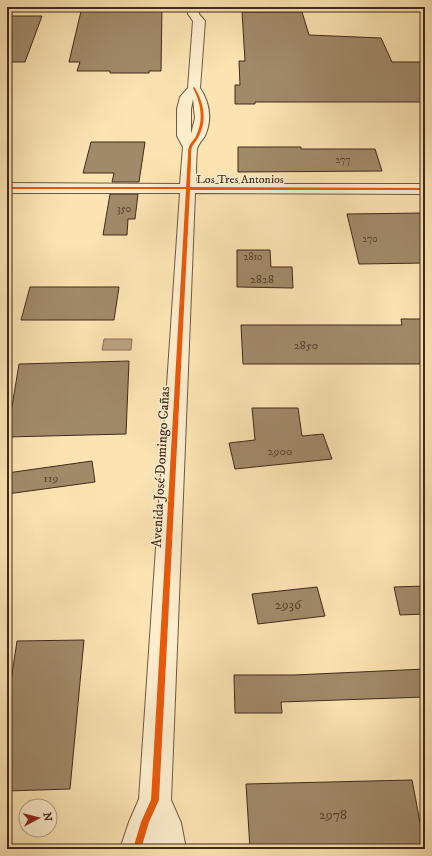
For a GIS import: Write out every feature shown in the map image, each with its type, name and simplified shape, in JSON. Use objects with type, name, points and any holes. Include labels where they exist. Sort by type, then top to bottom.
[{"type":"street","name":"Avenida José Domingo Cañas","points":[[137,849],[145,822],[155,800],[190,147],[196,141],[200,132],[201,102],[194,88],[203,17],[194,14],[193,7]]},
{"type":"street","name":"Los Tres Antonios","points":[[7,188],[425,189]]},
{"type":"street","name":"Avenida José Domingo Cañas","points":[[155,800],[165,823],[169,849]]},
{"type":"shaded area","points":[[104,339],[132,339],[131,350],[102,350]]},
{"type":"building","points":[[82,7],[162,7],[161,71],[149,71],[149,73],[110,73],[110,71],[77,71],[80,62],[69,62]]},
{"type":"building","points":[[242,12],[302,12],[309,35],[381,38],[392,62],[425,62],[425,102],[255,102],[255,104],[235,104],[235,85],[240,85],[239,61],[245,61]]},
{"type":"building","points":[[7,16],[42,16],[25,62],[7,62]]},
{"type":"building","points":[[91,142],[145,142],[139,182],[112,182],[114,173],[83,173]]},
{"type":"building","points":[[238,147],[375,149],[382,171],[238,172]]},
{"type":"building","points":[[110,194],[138,194],[135,219],[128,219],[127,235],[103,235]]},
{"type":"building","points":[[425,213],[425,263],[359,264],[347,214]]},
{"type":"building","points":[[237,250],[270,250],[271,267],[292,267],[293,288],[237,287]]},
{"type":"building","points":[[30,287],[119,287],[114,320],[21,320]]},
{"type":"building","points":[[401,319],[425,319],[425,364],[243,364],[241,325],[402,325]]},
{"type":"building","points":[[129,361],[126,434],[7,437],[19,364]]},
{"type":"building","points":[[252,408],[298,408],[302,436],[323,434],[332,459],[235,469],[229,443],[255,440]]},
{"type":"building","points":[[92,461],[95,482],[7,494],[7,473]]},
{"type":"building","points":[[425,586],[425,614],[400,615],[394,587]]},
{"type":"building","points":[[317,587],[325,616],[258,624],[252,594]]},
{"type":"building","points":[[84,640],[70,789],[7,791],[7,707],[17,641]]},
{"type":"building","points":[[425,669],[425,697],[281,702],[282,713],[235,713],[234,675],[294,675]]},
{"type":"building","points":[[412,780],[425,849],[250,849],[246,784]]},
{"type":"cycle path","points":[[137,849],[145,822],[155,800],[190,147],[198,134],[202,118],[201,102],[194,88]]},
{"type":"cycle path","points":[[7,188],[425,189]]}]
